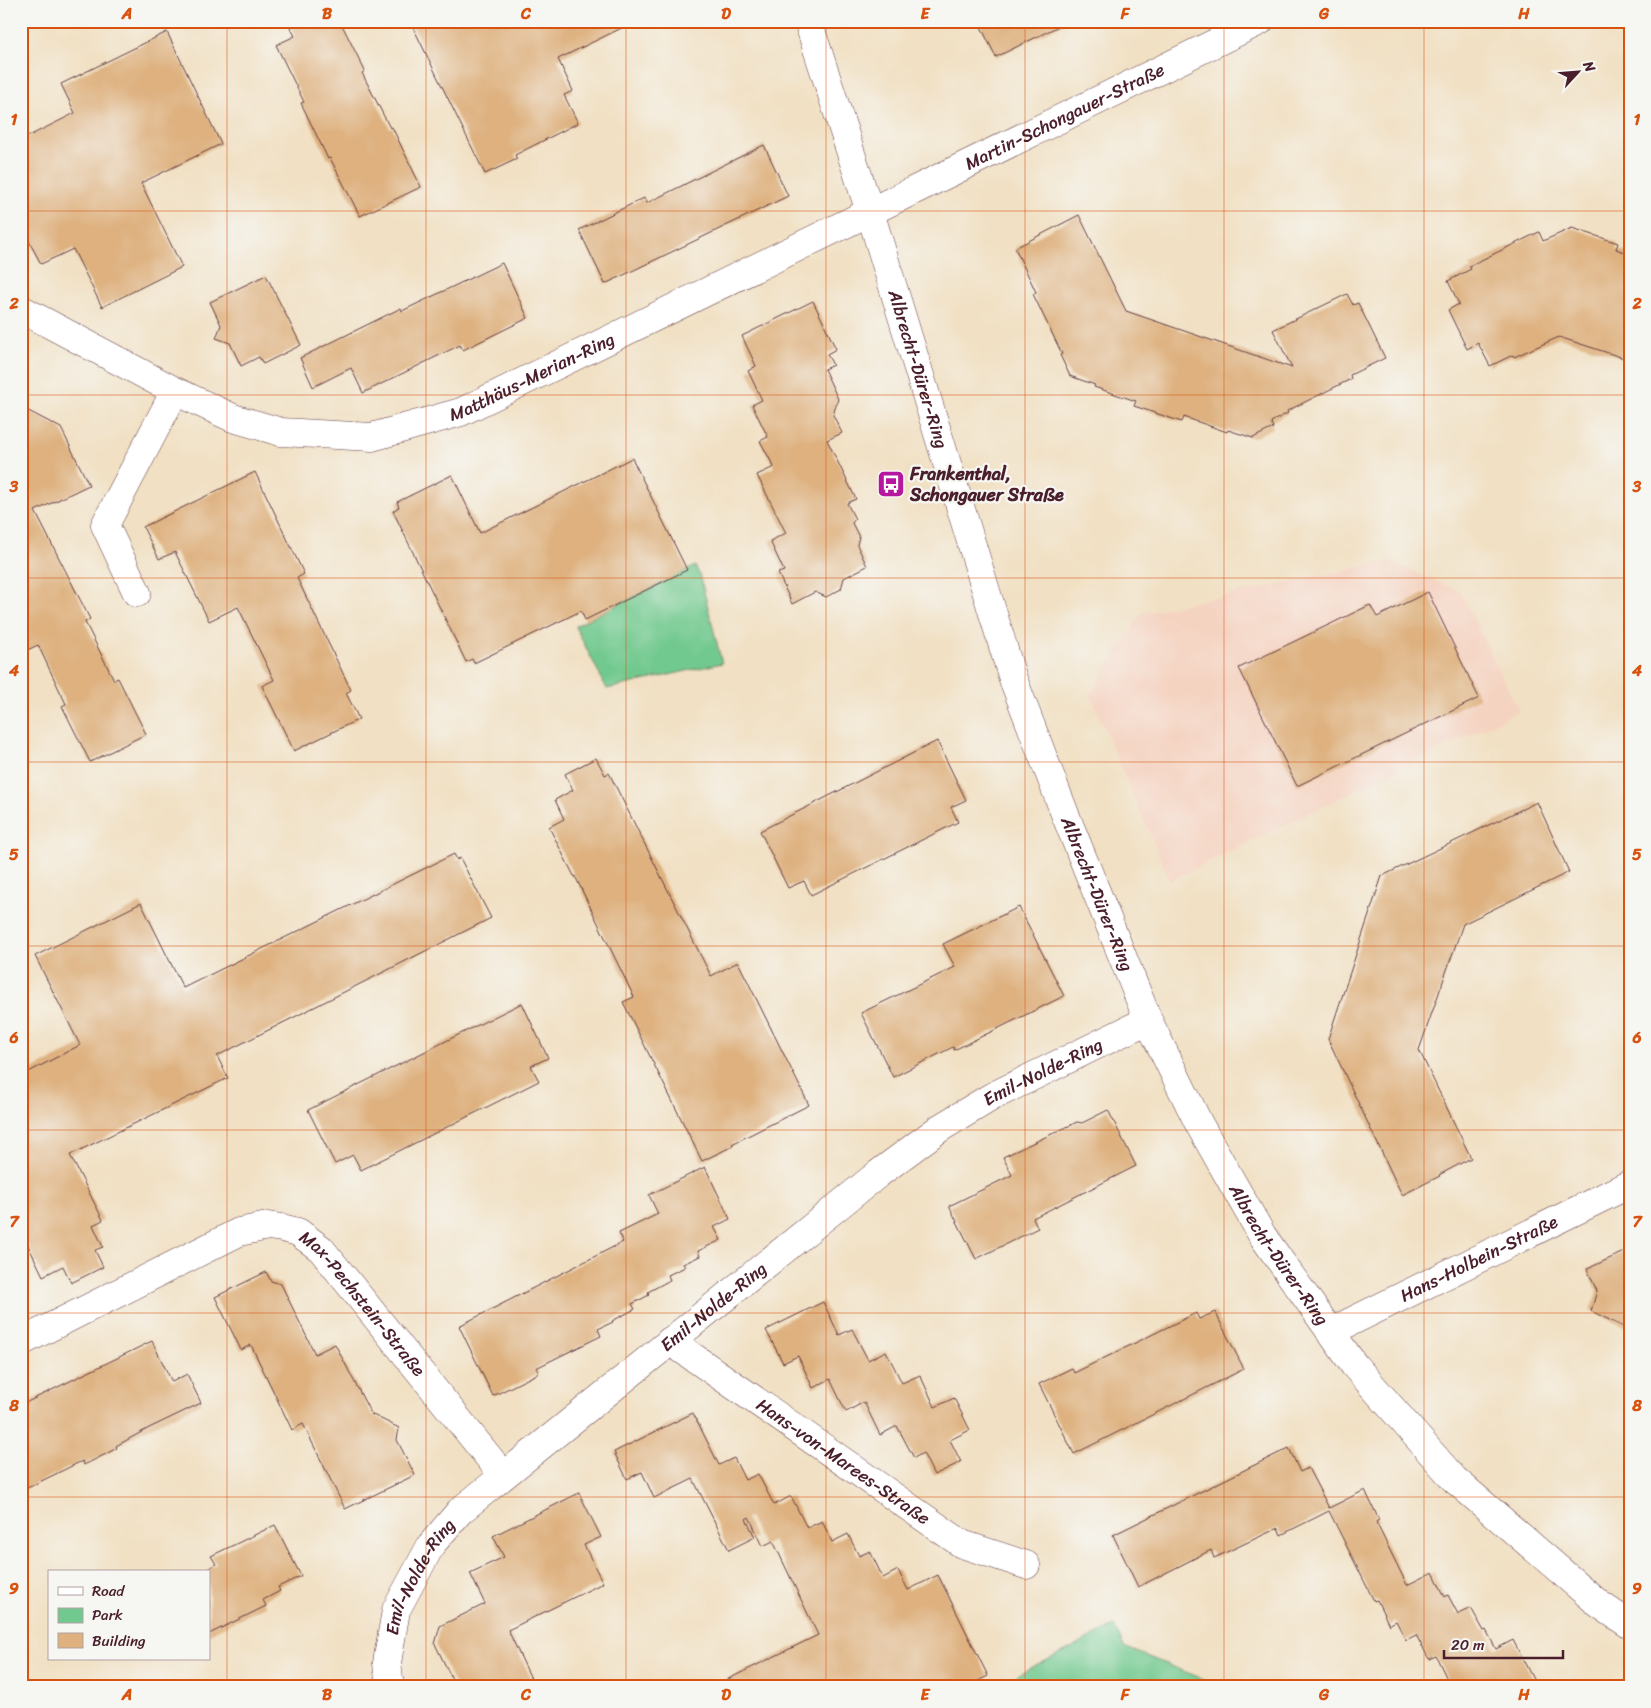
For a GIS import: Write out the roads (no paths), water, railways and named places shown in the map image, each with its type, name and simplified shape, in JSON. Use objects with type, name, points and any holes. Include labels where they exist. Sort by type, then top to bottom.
[{"type":"street","name":"Albrecht-Dürer-Ring","points":[[808,21],[870,212],[1013,680],[1148,1020],[1199,1124],[1262,1235],[1354,1365],[1454,1479],[1599,1604],[1630,1625]]},
{"type":"street","name":"Martin-Schongauer-Straße","points":[[870,212],[1260,21]]},
{"type":"street","name":"Matthäus-Merian-Ring","points":[[21,309],[175,391],[233,418],[281,432],[372,437],[461,412],[870,212]]},
{"type":"street","points":[[138,593],[105,525],[175,391]]},
{"type":"street","name":"Emil-Nolde-Ring","points":[[390,1687],[387,1662],[396,1610],[431,1545],[460,1512],[503,1475],[878,1174],[940,1128],[993,1096],[1148,1020]]},
{"type":"street","name":"Hans-Holbein-Straße","points":[[1330,1332],[1630,1184]]},
{"type":"street","name":"Max-Pechstein-Straße","points":[[21,1342],[239,1232],[268,1226],[298,1232],[321,1249],[503,1475]]},
{"type":"street","name":"Hans-von-Marees-Straße","points":[[670,1341],[962,1544],[1026,1565]]},
{"type":"place","name":"Frankenthal, Schongauer Straße","points":[[891,484]]}]
